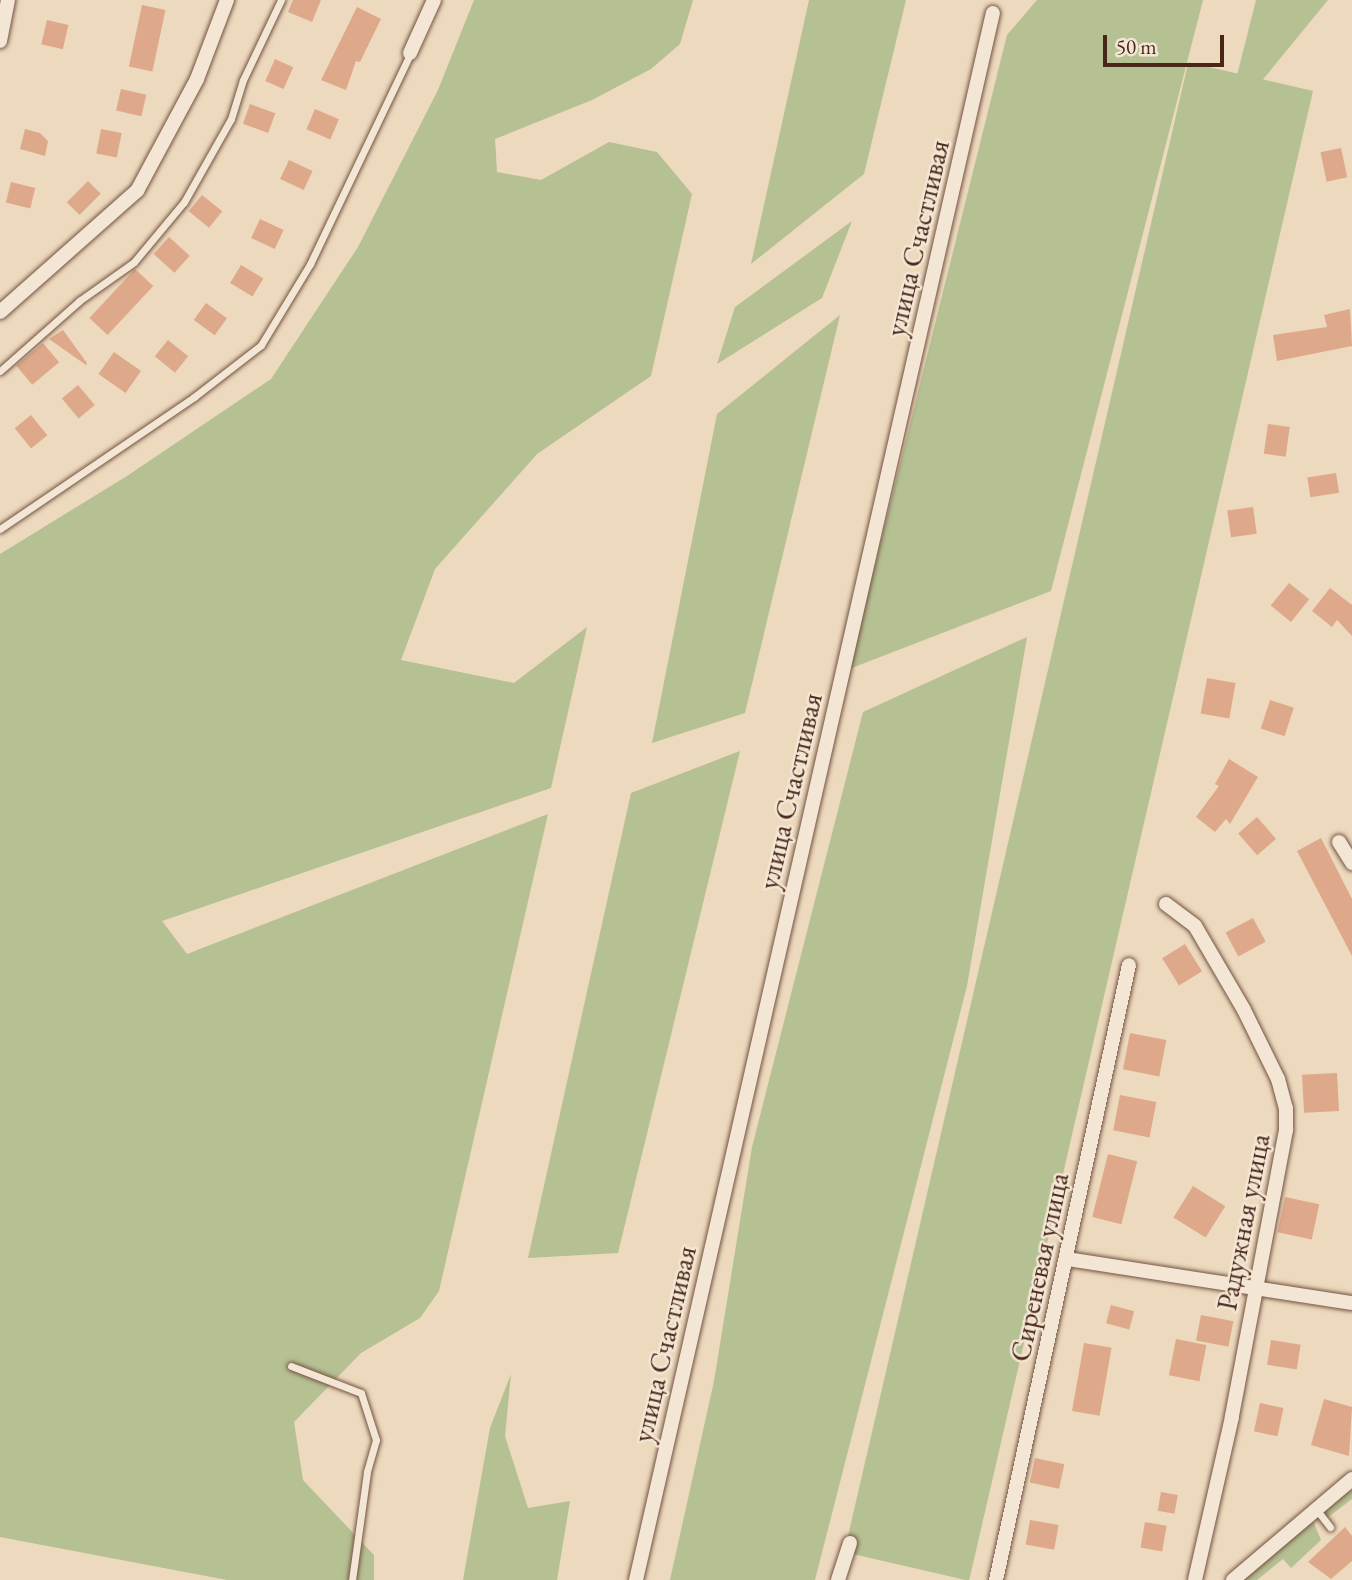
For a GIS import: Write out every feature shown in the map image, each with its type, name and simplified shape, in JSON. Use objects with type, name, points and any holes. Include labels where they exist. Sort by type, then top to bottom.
[{"type":"street","points":[[0,41],[8,0]]},
{"type":"street","points":[[0,312],[137,191],[197,79],[226,0]]},
{"type":"street","points":[[410,53],[434,0]]},
{"type":"street","name":"улица Счастливая","points":[[636,1580],[993,13]]},
{"type":"street","points":[[1339,842],[1352,863]]},
{"type":"street","name":"Радужная улица","points":[[1166,904],[1195,926],[1278,1079],[1286,1108],[1286,1130],[1254,1288],[1232,1417],[1195,1580]]},
{"type":"street","name":"Сиреневая улица","points":[[996,1580],[1129,965]]},
{"type":"street","points":[[1067,1259],[1352,1303]]},
{"type":"street","points":[[1233,1580],[1352,1479]]},
{"type":"street","points":[[838,1580],[850,1543]]},
{"type":"lane","points":[[0,372],[79,301],[134,262],[184,202],[232,118],[243,80],[281,0]]},
{"type":"lane","points":[[0,529],[194,397],[261,345],[310,264],[410,53]]},
{"type":"lane","points":[[291,1366],[361,1393],[376,1440],[352,1580]]},
{"type":"lane","points":[[1315,1509],[1330,1527]]},
{"type":"green space","points":[[474,0],[693,0],[680,44],[651,69],[592,100],[495,139],[497,172],[541,180],[609,142],[657,152],[692,194],[651,376],[537,454],[435,569],[401,660],[514,683],[587,627],[551,788],[162,921],[187,954],[548,814],[439,1291],[420,1318],[361,1353],[294,1422],[303,1480],[374,1555],[374,1580],[227,1580],[0,1537],[0,554],[127,476],[271,379],[358,247],[438,90]]},
{"type":"green space","points":[[809,0],[906,0],[864,174],[751,264]]},
{"type":"green space","points":[[1037,0],[1203,0],[1051,591],[849,669],[1007,35]]},
{"type":"green space","points":[[1256,0],[1328,0],[1224,127]]},
{"type":"green space","points":[[1188,62],[1313,91],[969,1580],[844,1552]]},
{"type":"green space","points":[[852,221],[822,298],[717,364],[735,307]]},
{"type":"green space","points":[[840,315],[745,713],[652,743],[717,414]]},
{"type":"green space","points":[[1027,637],[967,986],[815,1580],[670,1580],[714,1381],[752,1147],[863,712]]},
{"type":"green space","points":[[740,751],[618,1253],[528,1258],[631,793]]},
{"type":"green space","points":[[511,1374],[505,1436],[528,1508],[570,1501],[557,1580],[463,1580],[490,1428]]},
{"type":"green space","points":[[1352,1490],[1352,1499],[1327,1518],[1322,1509]]},
{"type":"green space","points":[[1313,1521],[1321,1540],[1291,1568],[1283,1559],[1257,1580],[1241,1580]]},
{"type":"building","points":[[293,0],[321,0],[312,22],[288,12]]},
{"type":"building","points":[[142,5],[165,10],[152,72],[129,67]]},
{"type":"building","points":[[357,7],[381,19],[360,62],[356,61],[346,90],[321,80]]},
{"type":"building","points":[[47,20],[68,25],[63,49],[41,44]]},
{"type":"building","points":[[275,59],[293,67],[284,89],[265,81]]},
{"type":"building","points":[[121,89],[146,95],[141,116],[116,110]]},
{"type":"building","points":[[250,104],[275,113],[268,133],[243,124]]},
{"type":"building","points":[[315,109],[339,119],[330,139],[306,129]]},
{"type":"building","points":[[25,129],[40,133],[48,141],[45,156],[20,149]]},
{"type":"building","points":[[101,129],[122,133],[117,158],[96,154]]},
{"type":"building","points":[[1341,148],[1347,177],[1327,182],[1320,152]]},
{"type":"building","points":[[289,160],[313,171],[304,190],[280,179]]},
{"type":"building","points":[[88,181],[101,194],[80,215],[67,202]]},
{"type":"building","points":[[11,182],[35,188],[30,208],[6,202]]},
{"type":"building","points":[[202,195],[222,211],[209,228],[189,211]]},
{"type":"building","points":[[260,219],[284,230],[275,249],[251,238]]},
{"type":"building","points":[[169,237],[190,256],[174,273],[154,254]]},
{"type":"building","points":[[241,265],[263,278],[252,296],[230,283]]},
{"type":"building","points":[[135,269],[153,286],[108,335],[89,318]]},
{"type":"building","points":[[206,303],[227,318],[215,335],[194,320]]},
{"type":"building","points":[[1350,309],[1352,346],[1277,361],[1273,335],[1327,327],[1324,315]]},
{"type":"building","points":[[63,330],[87,363],[86,365],[49,339]]},
{"type":"building","points":[[168,340],[188,356],[175,373],[155,356]]},
{"type":"building","points":[[43,343],[59,362],[32,385],[16,365]]},
{"type":"building","points":[[114,352],[141,371],[126,393],[99,374]]},
{"type":"building","points":[[78,385],[95,405],[79,418],[62,398]]},
{"type":"building","points":[[31,415],[47,435],[31,448],[15,428]]},
{"type":"building","points":[[1268,424],[1290,427],[1286,457],[1264,454]]},
{"type":"building","points":[[1336,473],[1339,493],[1310,497],[1307,478]]},
{"type":"building","points":[[1253,507],[1257,534],[1231,537],[1227,511]]},
{"type":"building","points":[[1289,583],[1309,599],[1291,622],[1271,606]]},
{"type":"building","points":[[1330,588],[1352,605],[1352,636],[1337,620],[1332,627],[1312,611]]},
{"type":"building","points":[[1207,678],[1236,683],[1229,718],[1201,713]]},
{"type":"building","points":[[1270,700],[1294,708],[1285,736],[1261,729]]},
{"type":"building","points":[[1229,759],[1258,777],[1230,824],[1226,819],[1215,832],[1196,817],[1219,786],[1215,784]]},
{"type":"building","points":[[1257,817],[1276,839],[1257,855],[1238,833]]},
{"type":"building","points":[[1321,838],[1352,899],[1352,956],[1297,851]]},
{"type":"building","points":[[1253,918],[1266,942],[1238,956],[1226,933]]},
{"type":"building","points":[[1185,944],[1202,971],[1179,985],[1162,958]]},
{"type":"building","points":[[1130,1033],[1166,1040],[1159,1076],[1123,1069]]},
{"type":"building","points":[[1337,1073],[1339,1111],[1304,1113],[1302,1075]]},
{"type":"building","points":[[1120,1095],[1156,1102],[1149,1137],[1113,1130]]},
{"type":"building","points":[[1108,1154],[1137,1161],[1121,1224],[1092,1217]]},
{"type":"building","points":[[1193,1186],[1225,1206],[1206,1238],[1173,1217]]},
{"type":"building","points":[[1285,1197],[1319,1204],[1312,1239],[1278,1232]]},
{"type":"building","points":[[1111,1305],[1134,1311],[1129,1330],[1106,1323]]},
{"type":"building","points":[[1201,1315],[1233,1321],[1228,1347],[1196,1341]]},
{"type":"building","points":[[1176,1339],[1206,1345],[1199,1381],[1169,1375]]},
{"type":"building","points":[[1271,1340],[1301,1345],[1297,1369],[1267,1365]]},
{"type":"building","points":[[1084,1343],[1112,1348],[1100,1416],[1072,1411]]},
{"type":"building","points":[[1324,1399],[1352,1407],[1349,1456],[1311,1445]]},
{"type":"building","points":[[1260,1403],[1283,1408],[1277,1436],[1254,1431]]},
{"type":"building","points":[[1035,1458],[1064,1464],[1059,1489],[1030,1482]]},
{"type":"building","points":[[1161,1492],[1178,1495],[1174,1514],[1158,1511]]},
{"type":"building","points":[[1030,1520],[1059,1525],[1054,1550],[1026,1545]]},
{"type":"building","points":[[1145,1522],[1167,1526],[1162,1551],[1140,1548]]},
{"type":"building","points":[[1345,1527],[1352,1536],[1352,1561],[1331,1579],[1308,1562]]}]
